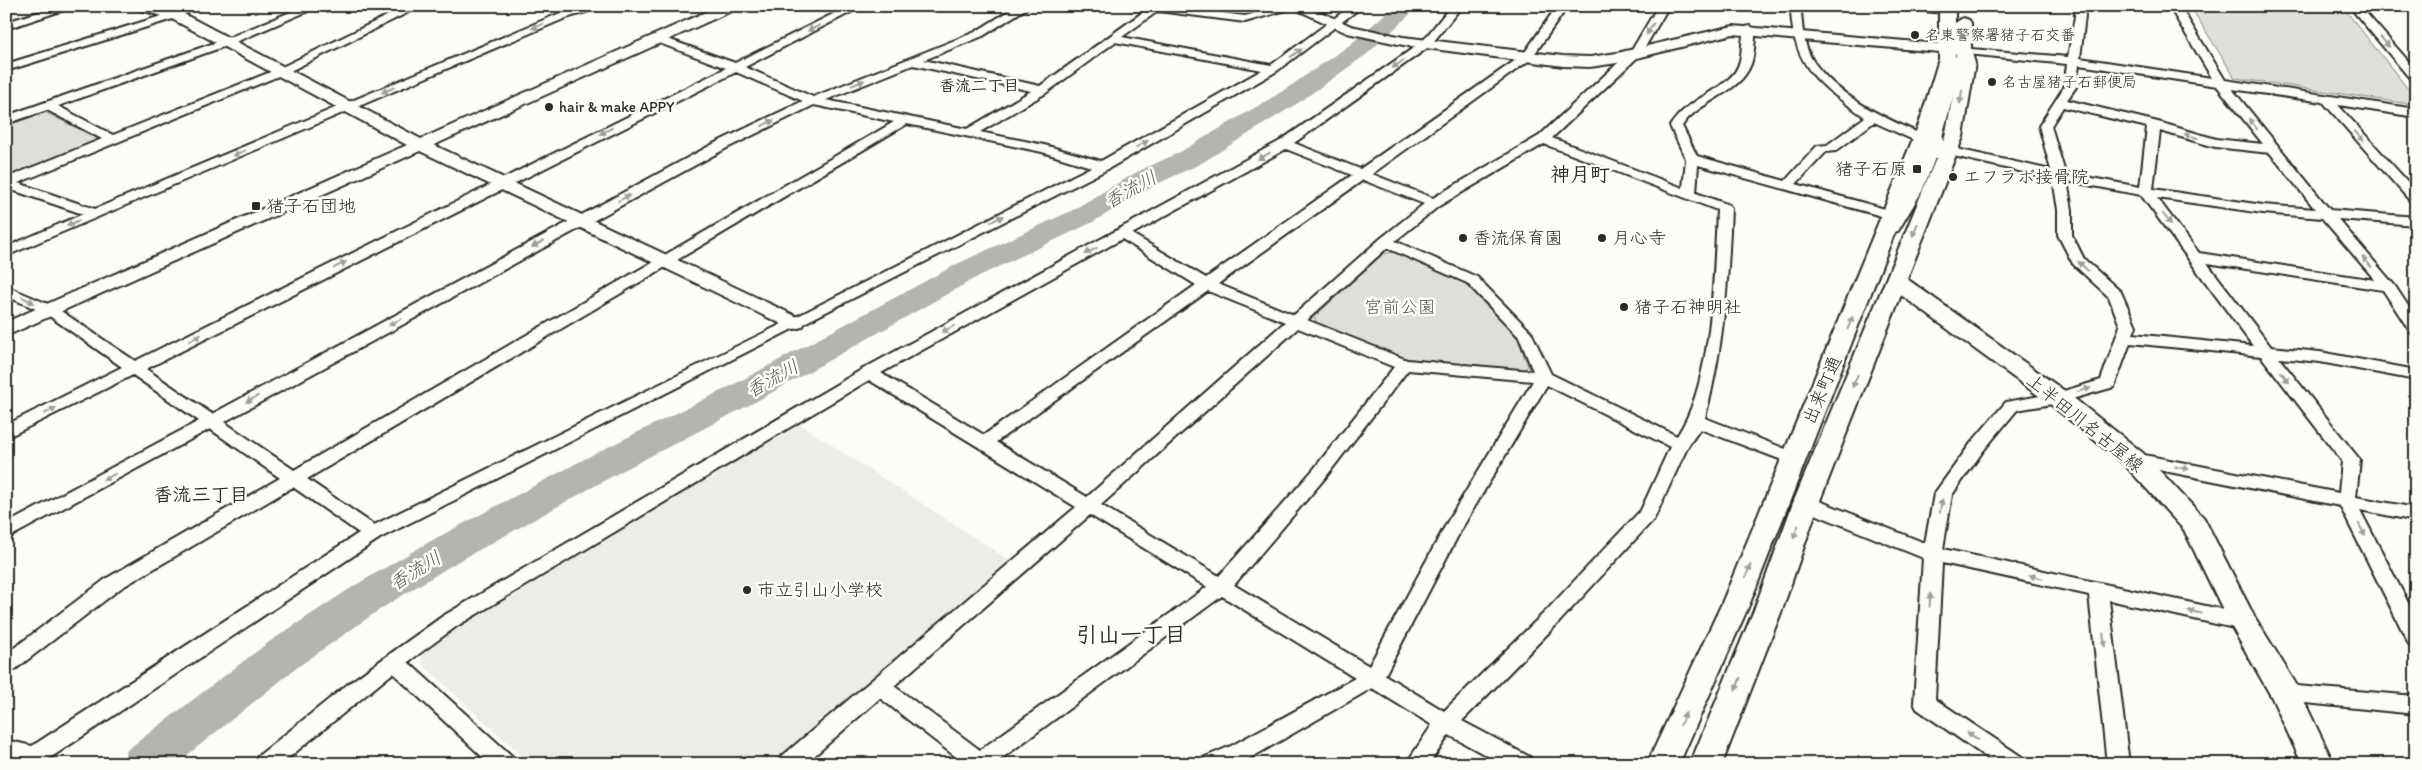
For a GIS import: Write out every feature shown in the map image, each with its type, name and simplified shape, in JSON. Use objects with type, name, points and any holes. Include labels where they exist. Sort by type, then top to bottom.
[{"type":"main road","name":"出来町通","points":[[1663,764],[1736,603],[1793,458],[1893,215],[1934,146],[1957,125],[1966,63],[1955,49],[1952,7]]},
{"type":"main road","name":"出来町通","points":[[1706,764],[1768,610],[1806,502],[1895,280],[1934,146],[1947,59],[1955,49]]},
{"type":"main road","name":"上半田川名古屋線","points":[[1895,280],[2058,398],[2134,459],[2195,524],[2243,622],[2284,693],[2318,764]]},
{"type":"street","points":[[6,26],[71,6]]},
{"type":"street","points":[[142,6],[174,15],[422,146],[795,323]]},
{"type":"street","points":[[6,68],[174,15],[195,6]]},
{"type":"street","points":[[6,120],[227,42],[315,6]]},
{"type":"street","points":[[6,183],[282,72],[416,6]]},
{"type":"street","points":[[6,252],[562,16],[601,6]]},
{"type":"street","points":[[6,330],[422,146],[731,6]]},
{"type":"street","points":[[6,432],[858,6]]},
{"type":"street","points":[[6,532],[720,146],[813,102],[979,34],[1025,6]]},
{"type":"street","points":[[1140,6],[1245,19],[1296,6],[1353,30],[1403,41],[1527,57],[1590,62],[1715,32],[1750,29],[2074,61],[2416,114]]},
{"type":"street","points":[[6,749],[31,760],[373,533],[795,323],[1103,166],[1273,69],[1358,6]]},
{"type":"street","points":[[265,764],[309,725],[393,661],[450,621],[868,373],[1285,144],[1426,44],[1457,6]]},
{"type":"street","points":[[984,443],[1527,57],[1563,6]]},
{"type":"street","points":[[789,764],[881,687],[1090,505],[1298,322],[1384,242],[1434,203],[1543,139],[1637,52],[1664,6]]},
{"type":"street","points":[[1798,6],[1796,9],[1797,34],[1810,66],[1836,91],[1873,117],[1934,146],[2059,176],[2146,192],[2263,209],[2416,221]]},
{"type":"street","points":[[1920,6],[1952,7]]},
{"type":"street","points":[[2014,764],[1924,703],[1933,554],[1943,494],[1977,447],[2012,406],[2058,398],[2108,383],[2125,338],[2128,326],[2116,295],[2078,261],[2065,235],[2066,210],[2045,126],[2070,87],[2080,16],[2078,6]]},
{"type":"street","points":[[2174,6],[2221,83],[2273,150],[2388,286],[2416,330]]},
{"type":"street","points":[[2354,6],[2416,78]]},
{"type":"street","points":[[969,133],[1042,90],[1158,7]]},
{"type":"street","points":[[1689,194],[1692,160],[1676,126],[1681,115],[1738,76],[1745,65],[1750,29]]},
{"type":"street","points":[[1115,38],[1273,69]]},
{"type":"street","points":[[658,39],[735,67],[813,102],[1044,149],[1103,166]]},
{"type":"street","points":[[911,61],[1042,90]]},
{"type":"street","points":[[2327,100],[2416,199]]},
{"type":"street","points":[[2059,102],[2154,125],[2214,143],[2273,150]]},
{"type":"street","points":[[48,105],[113,140]]},
{"type":"street","points":[[1788,185],[1822,149],[1831,148],[1873,117]]},
{"type":"street","points":[[6,665],[114,582],[906,120]]},
{"type":"street","points":[[2154,125],[2146,192],[2266,353],[2351,460],[2347,502],[2416,638]]},
{"type":"street","points":[[1417,764],[1446,723],[1554,615],[1648,514],[1680,445],[1696,421],[1709,374],[1718,307],[1724,208],[1543,139]]},
{"type":"street","points":[[1285,144],[1434,203]]},
{"type":"street","points":[[1876,256],[1915,191],[1934,146]]},
{"type":"street","points":[[1692,160],[1893,215]]},
{"type":"street","points":[[6,183],[96,214]]},
{"type":"street","points":[[1123,234],[1207,285],[1404,365],[1544,377],[1680,445]]},
{"type":"street","points":[[1384,242],[1472,280],[1526,335],[1544,377]]},
{"type":"street","points":[[2196,257],[2388,286]]},
{"type":"street","points":[[6,290],[50,310],[373,533]]},
{"type":"street","points":[[2125,338],[2320,357],[2416,375]]},
{"type":"street","points":[[881,687],[981,763],[1221,587],[1319,474],[1404,365]]},
{"type":"street","points":[[868,373],[1090,505],[1221,587],[1446,723],[1522,764]]},
{"type":"street","points":[[1212,764],[1239,753],[1373,678],[1454,526],[1544,377]]},
{"type":"street","points":[[1696,421],[1793,458]]},
{"type":"street","points":[[2134,459],[2416,515]]},
{"type":"street","points":[[1806,502],[1933,554],[2098,592],[2243,622]]},
{"type":"street","points":[[2098,592],[2118,764]]},
{"type":"street","points":[[393,661],[505,764]]},
{"type":"street","points":[[2284,693],[2416,705]]},
{"type":"shaded area","name":"市立引山小学校","points":[[796,422],[1012,562],[772,764],[531,764],[421,663],[425,648],[467,618]]},
{"type":"green space","points":[[2190,6],[2342,6],[2416,99],[2416,105],[2235,78]]},
{"type":"green space","points":[[41,110],[99,139],[14,174],[6,173],[6,122]]},
{"type":"green space","name":"宮前公園","points":[[1393,252],[1466,284],[1516,334],[1528,366],[1524,370],[1405,360],[1317,324],[1314,317],[1383,254]]},
{"type":"waterway","name":"香流川","points":[[143,764],[284,654],[368,597],[443,552],[607,463],[743,394],[968,270],[1081,217],[1147,178],[1190,158],[1292,96],[1359,49],[1408,6]]},
{"type":"place","name":"名東警察署猪子石交番","points":[[1915,35]]},
{"type":"place","name":"名古屋猪子石郵便局","points":[[1992,82]]},
{"type":"place","name":"hair & make APPY","points":[[549,107]]},
{"type":"place","name":"猪子石原","points":[[1917,169]]},
{"type":"place","name":"エフラボ接骨院","points":[[1953,177]]},
{"type":"place","name":"猪子石団地","points":[[256,206]]},
{"type":"place","name":"香流保育園","points":[[1463,238]]},
{"type":"place","name":"月心寺","points":[[1602,238]]},
{"type":"place","name":"猪子石神明社","points":[[1624,307]]},
{"type":"place","name":"市立引山小学校","points":[[747,590]]},
{"type":"district","name":"香流二丁目","points":[[979,85]]},
{"type":"district","name":"神月町","points":[[1580,174]]},
{"type":"district","name":"香流三丁目","points":[[201,494]]},
{"type":"district","name":"引山一丁目","points":[[1131,634]]}]
